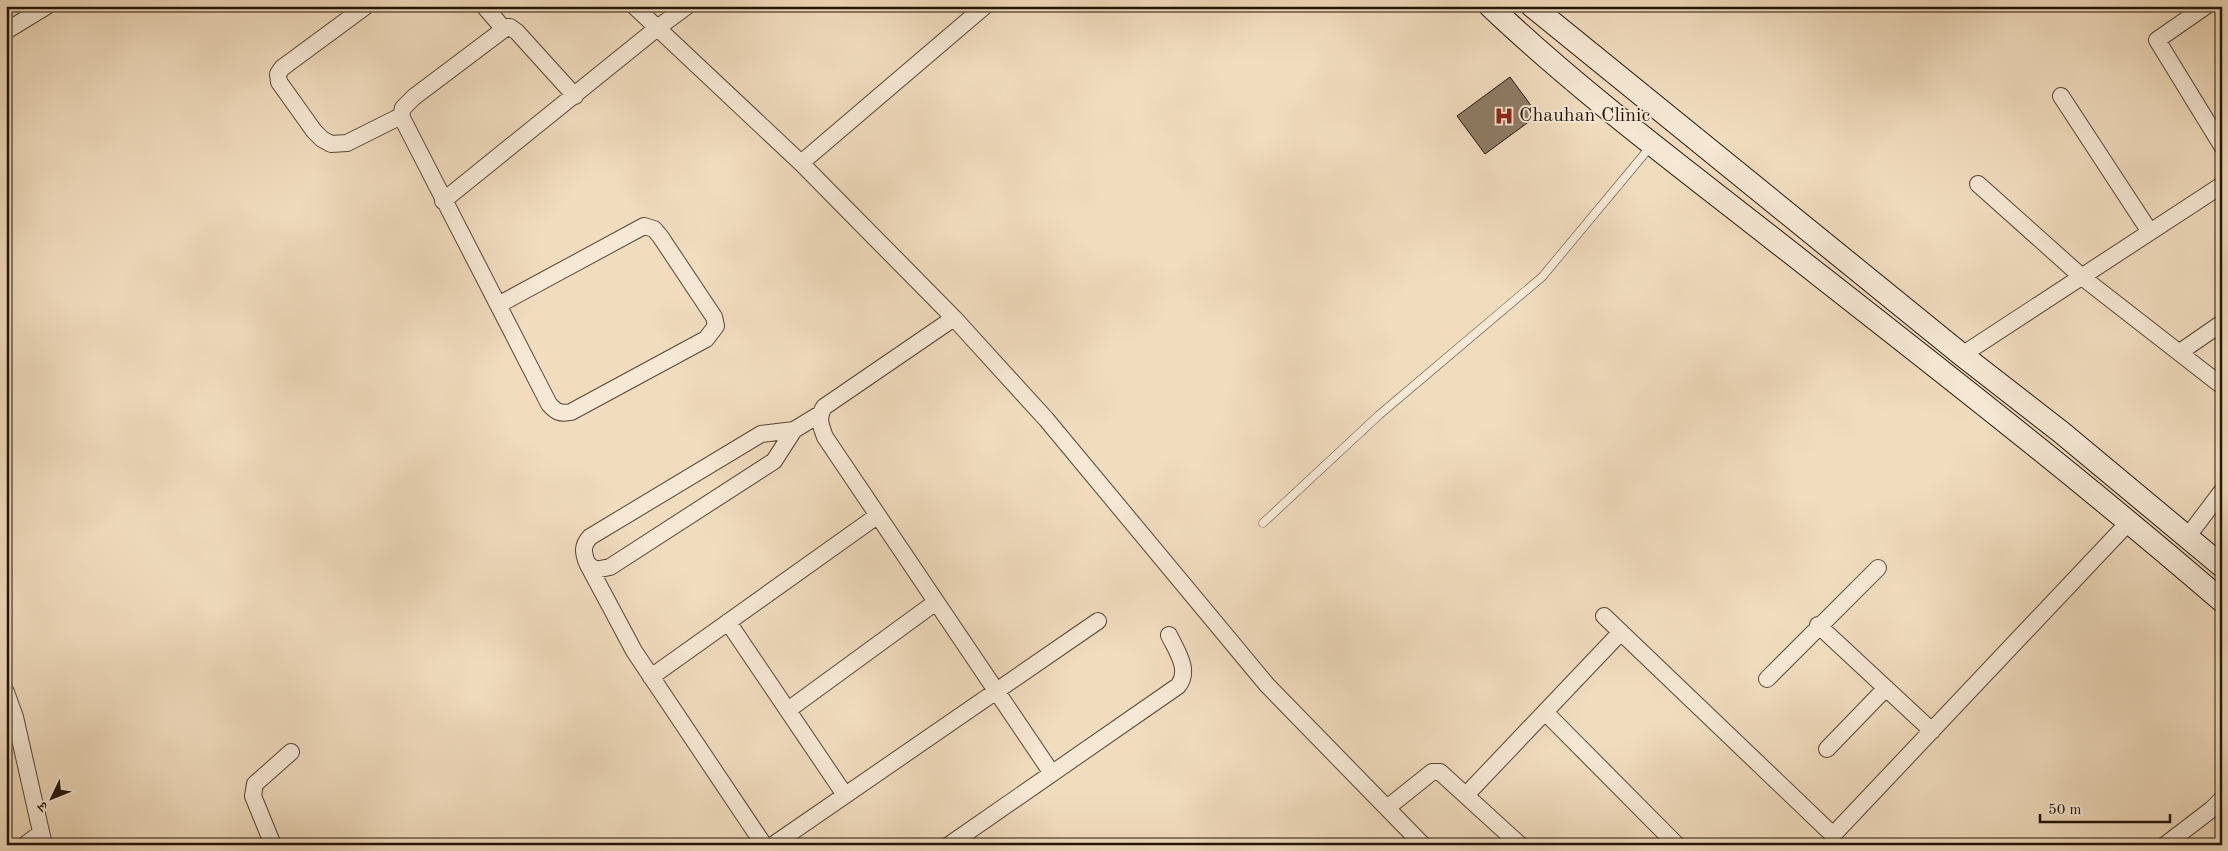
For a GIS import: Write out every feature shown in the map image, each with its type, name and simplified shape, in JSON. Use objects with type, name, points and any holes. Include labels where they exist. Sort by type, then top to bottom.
[{"type":"main road","points":[[1490,6],[1652,144],[1942,371],[2130,522],[2222,601]]},
{"type":"main road","points":[[1532,6],[2061,432],[2222,566]]},
{"type":"street","points":[[7,29],[47,6]]},
{"type":"street","points":[[366,6],[282,68],[278,74],[279,82],[314,131],[331,144],[347,143],[401,116]]},
{"type":"street","points":[[484,6],[503,28]]},
{"type":"street","points":[[634,6],[656,29],[801,163],[954,318],[1046,419],[1267,685],[1423,845]]},
{"type":"street","points":[[443,202],[687,6]]},
{"type":"street","points":[[801,163],[985,6]]},
{"type":"street","points":[[2206,6],[2157,40],[2222,146]]},
{"type":"street","points":[[498,305],[644,226],[654,229],[660,236],[714,317],[716,326],[706,339],[571,412],[561,414],[555,412],[549,404],[443,202],[401,116],[403,108],[414,97],[503,28],[507,27],[513,29],[575,96]]},
{"type":"street","points":[[2061,96],[2150,232]]},
{"type":"street","points":[[1978,184],[2082,277],[2222,386]]},
{"type":"street","points":[[1962,354],[2222,185]]},
{"type":"street","points":[[764,845],[634,651],[587,563],[583,552],[584,544],[590,538],[761,434],[794,430],[820,414],[824,407],[954,318]]},
{"type":"street","points":[[2180,352],[2222,324]]},
{"type":"street","points":[[820,414],[825,437],[1051,772]]},
{"type":"street","points":[[587,563],[595,570],[603,570],[610,567],[774,461],[794,430]]},
{"type":"street","points":[[2188,536],[2222,491]]},
{"type":"street","points":[[651,677],[877,516]]},
{"type":"street","points":[[1604,616],[1829,840],[2130,522]]},
{"type":"street","points":[[1767,679],[1818,625],[1878,568]]},
{"type":"street","points":[[788,710],[936,602]]},
{"type":"street","points":[[772,845],[1098,621]]},
{"type":"street","points":[[728,622],[845,795]]},
{"type":"street","points":[[1818,625],[1932,731]]},
{"type":"street","points":[[1466,796],[1621,632]]},
{"type":"street","points":[[949,845],[1051,772],[1178,686],[1184,673],[1182,663],[1169,635]]},
{"type":"street","points":[[1827,749],[1886,688]]},
{"type":"street","points":[[7,698],[43,839],[25,845]]},
{"type":"street","points":[[1545,712],[1677,845]]},
{"type":"street","points":[[273,845],[253,796],[253,788],[255,784],[291,752]]},
{"type":"street","points":[[1387,808],[1432,772],[1436,771],[1445,775],[1520,845]]},
{"type":"street","points":[[2164,845],[2212,810],[2222,799]]},
{"type":"lane","points":[[1263,523],[1379,415],[1542,277],[1652,144]]},
{"type":"building","points":[[1510,77],[1538,115],[1485,154],[1457,116]]},
{"type":"place","name":"Chauhan Clinic","points":[[1504,116]]}]
